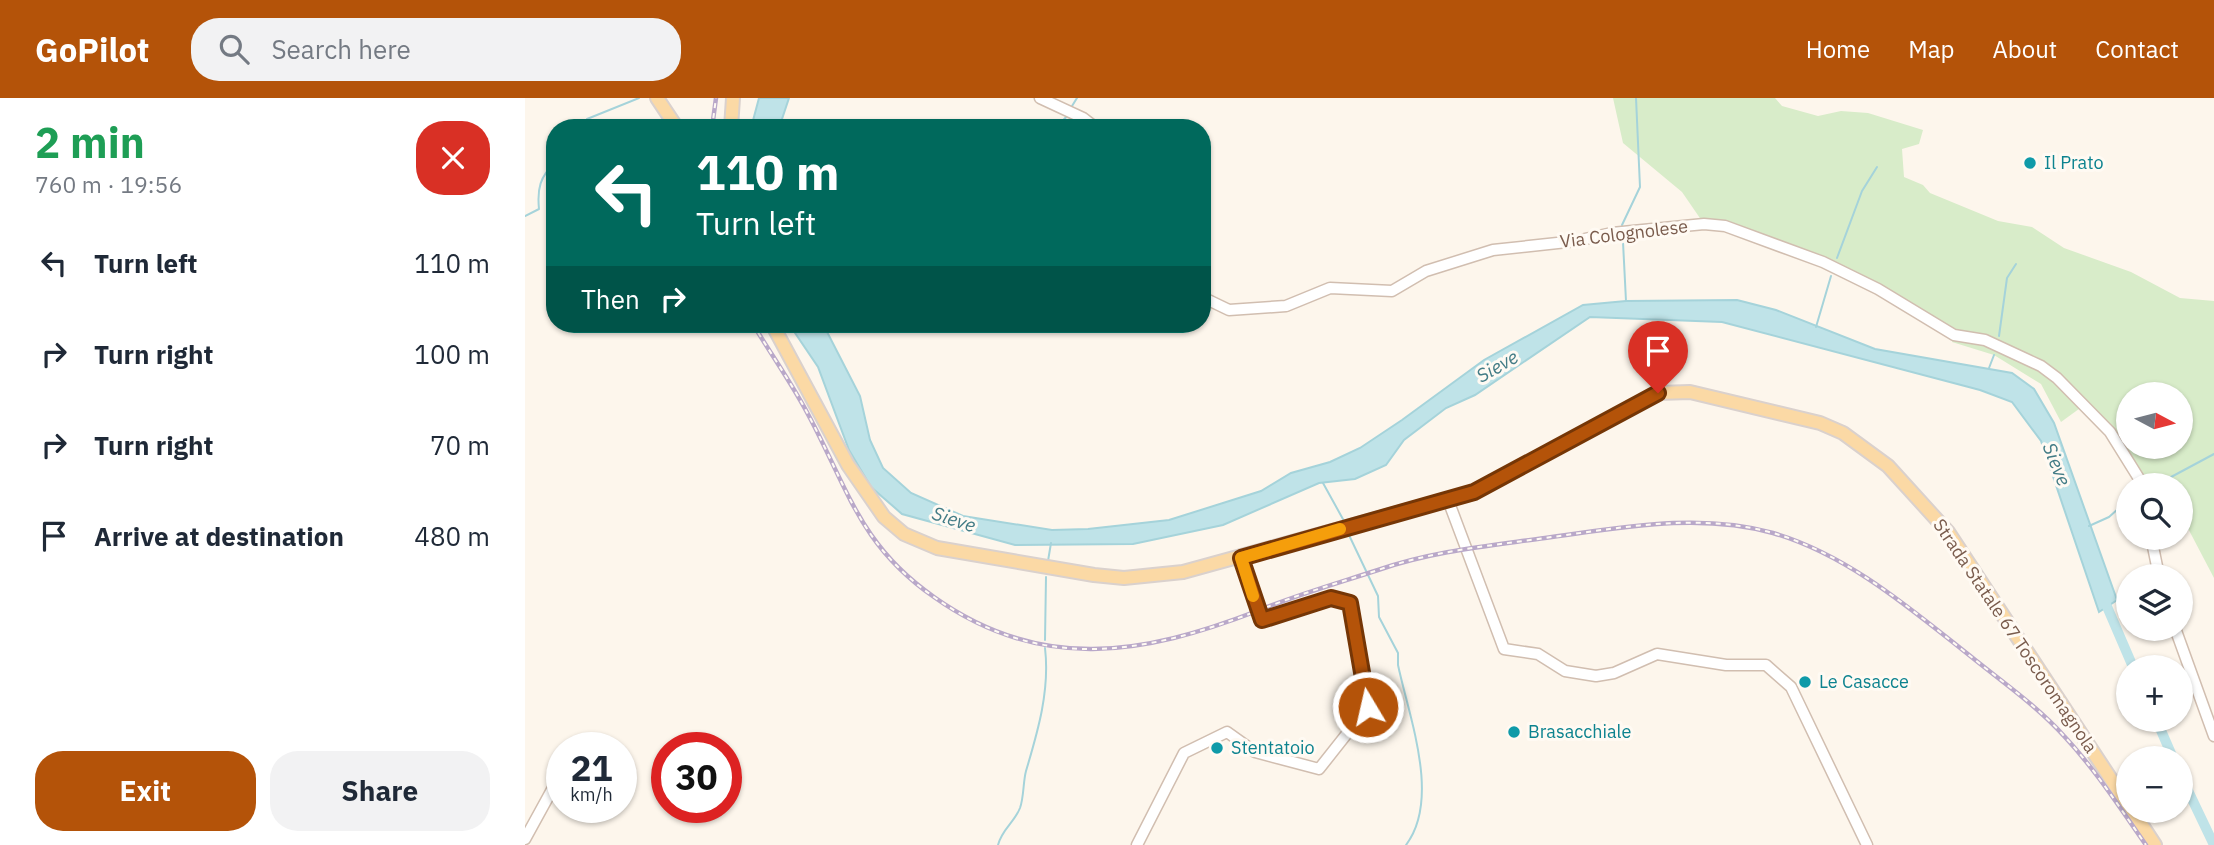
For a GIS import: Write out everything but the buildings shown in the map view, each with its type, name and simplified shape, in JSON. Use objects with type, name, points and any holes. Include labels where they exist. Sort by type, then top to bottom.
[{"type":"main road","points":[[657,98],[671,119]]},
{"type":"main road","points":[[732,119],[733,98]]},
{"type":"main road","name":"Strada Statale 67 Toscoromagnola","points":[[777,333],[848,465],[884,517],[919,542],[1055,570],[1124,578],[1183,572],[1448,500],[1496,482],[1626,408],[1658,393],[1690,392],[1796,415],[1832,428],[1866,448],[1888,466],[1948,532],[2116,787]]},
{"type":"main road","points":[[2140,823],[2155,845]]},
{"type":"street","points":[[1040,98],[1084,119]]},
{"type":"street","name":"Via Colognolese","points":[[1211,302],[1229,310],[1286,306],[1330,288],[1392,291],[1426,271],[1493,250],[1576,241],[1612,233],[1704,224],[1725,226],[1823,262],[1878,289],[1954,335],[1985,340],[2041,366],[2057,378],[2110,432],[2136,473]]},
{"type":"street","points":[[1448,500],[1504,649],[1538,654],[1565,671],[1587,676],[1614,673],[1657,654],[1726,665],[1766,665],[1791,687],[1867,845]]},
{"type":"street","points":[[1136,845],[1184,753],[1227,732],[1255,752],[1319,769],[1368,707],[1350,603],[1331,598],[1262,620],[1241,558]]},
{"type":"street","points":[[2180,641],[2214,736]]},
{"type":"street","points":[[525,839],[546,801]]},
{"type":"green space","points":[[1613,98],[1775,98],[1782,106],[1818,116],[1841,111],[1868,113],[1923,130],[1919,144],[1902,149],[1904,177],[1923,185],[1930,193],[1998,221],[2032,227],[2064,248],[2131,272],[2180,298],[2214,301],[2214,578],[2193,538],[2193,473],[2136,473],[2128,459],[2193,459],[2193,382],[2116,382],[2116,442],[2083,406],[2061,422],[2041,384],[1994,355],[1952,342],[1954,336],[1823,262],[1704,224],[1682,192],[1623,143]]},
{"type":"water","points":[[759,98],[789,98],[782,119],[753,119]]},
{"type":"water","name":"Sieve","points":[[1737,300],[1776,310],[1875,349],[2012,373],[2034,389],[2054,423],[2116,601],[2099,612],[2041,441],[2012,402],[1980,390],[1722,322],[1590,317],[1475,395],[1446,408],[1404,440],[1386,465],[1355,479],[1319,483],[1223,525],[1133,544],[1015,545],[902,514],[871,487],[849,450],[818,367],[795,333],[828,333],[860,396],[870,440],[883,468],[911,493],[963,516],[1052,530],[1088,529],[1169,520],[1261,491],[1291,473],[1330,462],[1360,448],[1484,360],[1583,305],[1626,301]]},
{"type":"waterway","points":[[587,119],[639,98]]},
{"type":"waterway","points":[[1072,106],[1077,98]]},
{"type":"waterway","points":[[1622,225],[1640,187],[1636,98]]},
{"type":"waterway","points":[[1064,119],[1068,115]]},
{"type":"waterway","points":[[1837,258],[1862,191],[1877,167]]},
{"type":"waterway","points":[[525,216],[539,209],[541,183],[546,173]]},
{"type":"waterway","points":[[1623,242],[1626,301]]},
{"type":"waterway","points":[[1999,336],[2007,278],[2016,264]]},
{"type":"waterway","points":[[1816,327],[1831,276]]},
{"type":"waterway","points":[[1989,368],[1994,355]]},
{"type":"waterway","points":[[2179,473],[2214,454]]},
{"type":"waterway","points":[[1323,483],[1344,521]]},
{"type":"waterway","points":[[2089,526],[2116,511]]},
{"type":"waterway","points":[[1348,533],[1378,596],[1379,617],[1398,653],[1398,665],[1415,733],[1422,782],[1421,805],[1416,826],[1406,845]]},
{"type":"waterway","points":[[1048,561],[1051,543]]},
{"type":"waterway","points":[[1045,640],[1046,577]]},
{"type":"waterway","name":"Sieve","points":[[2102,595],[2128,655]]},
{"type":"waterway","points":[[998,845],[1021,804],[1044,695],[1045,648]]},
{"type":"waterway","name":"Sieve","points":[[2162,732],[2168,746]]},
{"type":"waterway","name":"Sieve","points":[[2193,801],[2214,845]]},
{"type":"railway","points":[[713,119],[716,98]]},
{"type":"railway","points":[[758,333],[803,406],[859,516],[889,558],[934,597],[974,621],[1014,637],[1053,646],[1093,649],[1133,646],[1215,626],[1317,589],[1399,563],[1440,554],[1659,524],[1745,527],[1801,543],[1854,570],[1904,604],[2009,686],[2054,725],[2075,749],[2146,845]]},
{"type":"slow traffic","points":[[1253,596],[1241,558],[1340,529]]},
{"type":"place","name":"Il Prato","points":[[2030,163]]},
{"type":"place","name":"Le Casacce","points":[[1805,682]]},
{"type":"place","name":"Brasacchiale","points":[[1514,732]]},
{"type":"place","name":"Stentatoio","points":[[1217,748]]},
{"type":"route","points":[[1368,707],[1350,603],[1331,598],[1262,620],[1241,558],[1474,492],[1513,473],[1644,398],[1658,393]]}]
